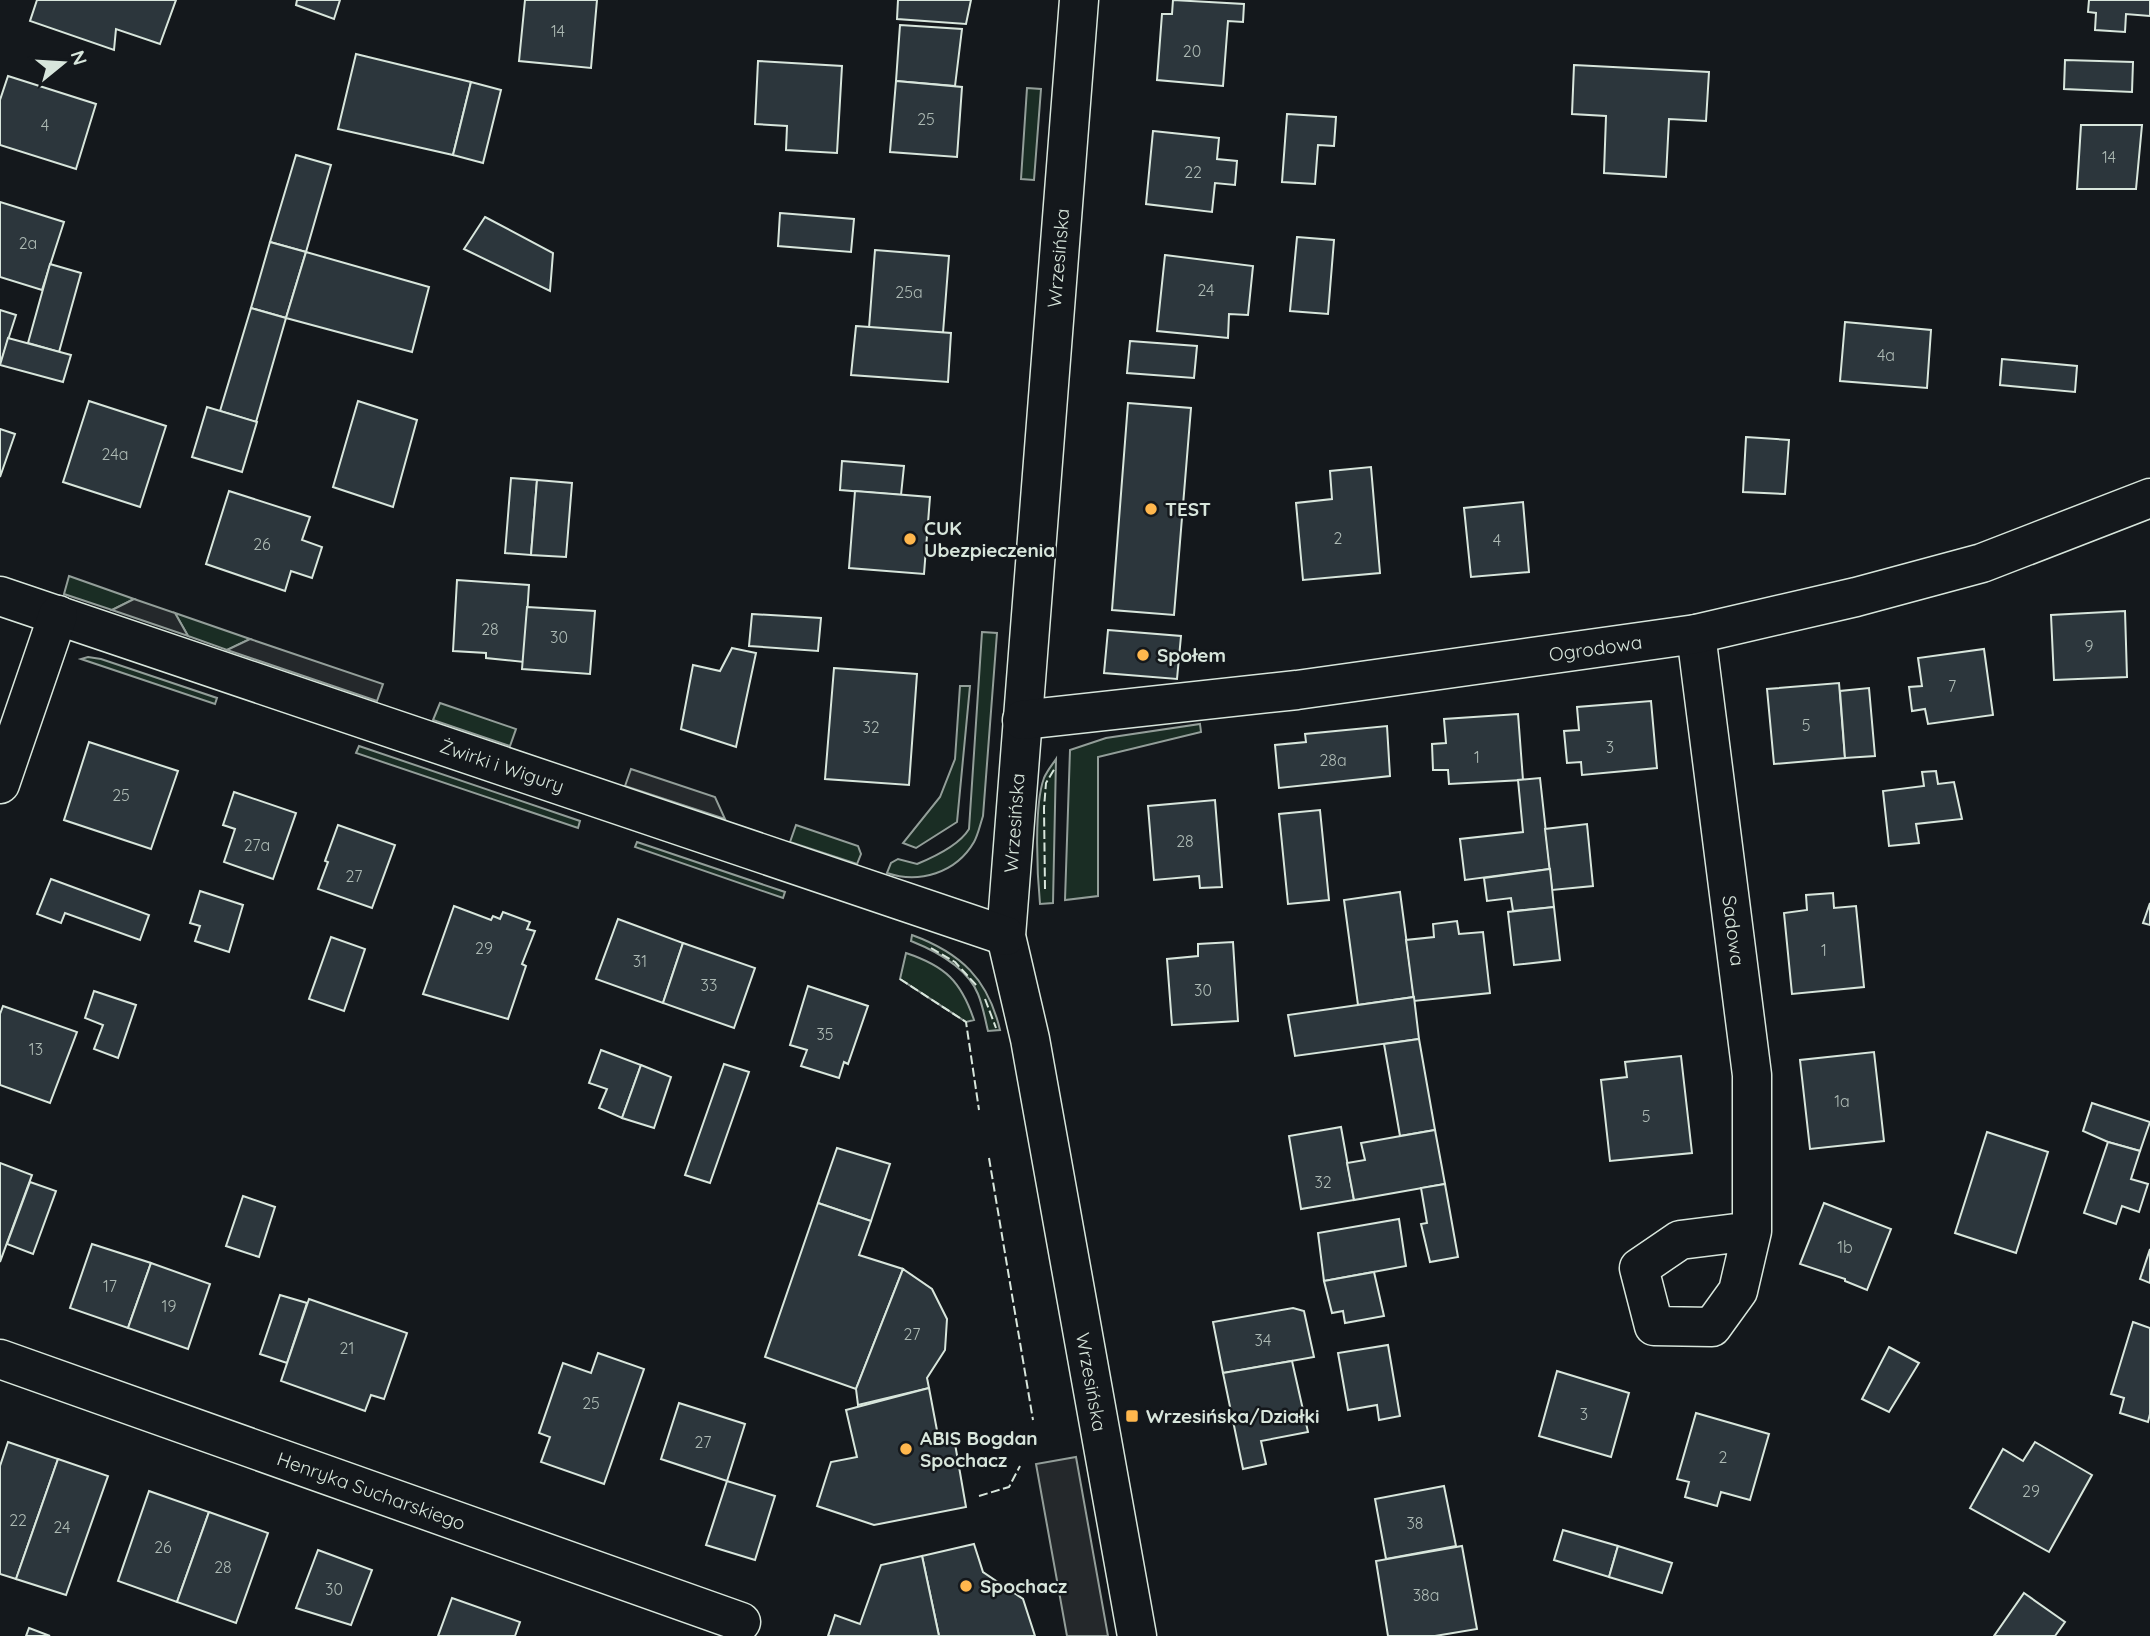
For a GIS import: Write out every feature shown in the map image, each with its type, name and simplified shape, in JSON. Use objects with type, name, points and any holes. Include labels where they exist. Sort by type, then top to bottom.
[{"type":"street","name":"Wrzesińska","points":[[1079,0],[1006,936],[1030,1039],[1137,1636]]},
{"type":"street","name":"Ogrodowa","points":[[1022,720],[1297,690],[1696,634],[1856,597],[1982,563],[2150,498]]},
{"type":"street","name":"Żwirki i Wigury","points":[[0,596],[1006,936]]},
{"type":"street","points":[[0,783],[58,615]]},
{"type":"street","name":"Sadowa","points":[[1696,634],[1752,1075],[1752,1231]]},
{"type":"street","name":"Henryka Sucharskiego","points":[[0,1359],[741,1622]]},
{"type":"green space","points":[[1027,88],[1041,89],[1034,180],[1021,179]]},
{"type":"green space","points":[[69,576],[134,599],[112,610],[64,594]]},
{"type":"green space","points":[[175,613],[250,639],[227,650],[188,636]]},
{"type":"green space","points":[[982,632],[997,633],[983,816],[977,836],[966,853],[936,873],[912,877],[887,873],[891,863],[898,859],[917,864],[939,854],[969,829]]},
{"type":"green space","points":[[88,657],[217,698],[215,704],[81,659]]},
{"type":"green space","points":[[960,686],[970,686],[957,822],[916,848],[903,843],[940,797],[955,759]]},
{"type":"green space","points":[[440,703],[516,729],[510,746],[433,720]]},
{"type":"green space","points":[[1200,724],[1201,732],[1098,757],[1098,896],[1065,900],[1070,750],[1106,738]]},
{"type":"green space","points":[[359,746],[580,821],[578,828],[356,753]]},
{"type":"green space","points":[[1056,759],[1053,903],[1040,904],[1037,858],[1039,805],[1044,778]]},
{"type":"green space","points":[[796,825],[858,846],[861,854],[857,864],[790,842]]},
{"type":"green space","points":[[637,842],[785,892],[783,898],[635,847]]},
{"type":"green space","points":[[912,935],[945,950],[970,970],[988,996],[1000,1030],[988,1031],[978,994],[959,968],[911,941]]},
{"type":"green space","points":[[906,953],[931,963],[950,977],[963,995],[974,1020],[966,1022],[900,979]]},
{"type":"shaded area","points":[[134,599],[175,613],[188,636],[112,610]]},
{"type":"shaded area","points":[[250,639],[383,684],[377,701],[227,650]]},
{"type":"shaded area","points":[[631,769],[715,797],[725,819],[625,786]]},
{"type":"shaded area","points":[[1076,1457],[1108,1636],[1067,1636],[1036,1464]]},
{"type":"building","points":[[37,0],[176,0],[160,44],[116,29],[114,50],[30,21]]},
{"type":"building","points":[[297,0],[340,0],[334,19],[296,5]]},
{"type":"building","points":[[525,0],[597,0],[591,68],[519,61]]},
{"type":"building","points":[[898,0],[971,0],[966,24],[897,19]]},
{"type":"building","points":[[1173,0],[1244,4],[1243,22],[1228,21],[1223,86],[1157,80],[1162,14],[1172,14]]},
{"type":"building","points":[[2089,0],[2150,0],[2150,16],[2126,14],[2125,32],[2095,30],[2096,13],[2088,12]]},
{"type":"building","points":[[900,25],[962,29],[955,86],[896,81]]},
{"type":"building","points":[[356,54],[471,82],[453,155],[338,129]]},
{"type":"building","points":[[2065,60],[2133,62],[2132,92],[2064,89]]},
{"type":"building","points":[[758,61],[842,66],[837,153],[786,150],[787,126],[755,124]]},
{"type":"building","points":[[1574,65],[1709,72],[1706,121],[1669,119],[1666,177],[1604,173],[1606,116],[1572,114]]},
{"type":"building","points":[[8,76],[96,104],[76,169],[0,145],[0,100]]},
{"type":"building","points":[[896,81],[962,87],[957,157],[890,152]]},
{"type":"building","points":[[471,82],[501,90],[483,163],[453,155]]},
{"type":"building","points":[[1287,114],[1336,117],[1334,146],[1318,145],[1315,184],[1282,182]]},
{"type":"building","points":[[2081,125],[2142,125],[2136,189],[2077,189]]},
{"type":"building","points":[[1153,131],[1219,138],[1217,159],[1237,161],[1235,185],[1215,183],[1212,212],[1146,204]]},
{"type":"building","points":[[296,155],[331,165],[306,252],[270,242]]},
{"type":"building","points":[[0,202],[64,222],[42,290],[0,277]]},
{"type":"building","points":[[780,213],[854,219],[851,252],[778,246]]},
{"type":"building","points":[[485,217],[553,253],[550,291],[464,249]]},
{"type":"building","points":[[1297,237],[1334,240],[1328,314],[1290,311]]},
{"type":"building","points":[[270,242],[306,252],[286,318],[251,308]]},
{"type":"building","points":[[875,250],[949,256],[943,333],[869,328]]},
{"type":"building","points":[[306,252],[429,287],[412,352],[286,318]]},
{"type":"building","points":[[1165,255],[1253,266],[1248,315],[1229,314],[1228,338],[1157,331]]},
{"type":"building","points":[[50,264],[81,273],[59,352],[28,343]]},
{"type":"building","points":[[251,308],[286,318],[256,422],[220,411]]},
{"type":"building","points":[[0,310],[16,315],[0,365]]},
{"type":"building","points":[[1845,322],[1931,330],[1927,388],[1840,381]]},
{"type":"building","points":[[856,326],[951,333],[948,382],[851,375]]},
{"type":"building","points":[[8,338],[71,355],[63,382],[0,365]]},
{"type":"building","points":[[1130,341],[1197,346],[1194,378],[1127,373]]},
{"type":"building","points":[[2002,359],[2077,366],[2075,392],[2000,385]]},
{"type":"building","points":[[89,401],[166,426],[140,507],[63,482]]},
{"type":"building","points":[[358,401],[417,420],[393,507],[333,487]]},
{"type":"building","name":"TEST","points":[[1128,403],[1191,408],[1174,615],[1112,610]]},
{"type":"building","points":[[207,407],[257,422],[242,472],[192,457]]},
{"type":"building","points":[[0,429],[15,434],[0,477]]},
{"type":"building","points":[[1746,437],[1789,440],[1785,494],[1743,492]]},
{"type":"building","points":[[842,461],[904,466],[901,495],[840,490]]},
{"type":"building","points":[[1371,467],[1380,573],[1303,580],[1296,503],[1332,499],[1330,471]]},
{"type":"building","points":[[511,478],[537,480],[531,555],[505,553]]},
{"type":"building","points":[[537,480],[572,483],[566,557],[531,555]]},
{"type":"building","points":[[229,491],[310,517],[302,540],[322,547],[312,578],[291,571],[285,591],[206,564]]},
{"type":"building","points":[[855,491],[930,497],[924,574],[849,568]]},
{"type":"building","points":[[1523,502],[1529,572],[1471,577],[1464,508]]},
{"type":"building","points":[[457,580],[529,585],[524,662],[486,658],[486,653],[453,651]]},
{"type":"building","points":[[527,607],[595,611],[590,674],[522,669]]},
{"type":"building","points":[[2125,611],[2127,677],[2054,680],[2051,615]]},
{"type":"building","points":[[752,614],[821,618],[818,651],[749,646]]},
{"type":"building","name":"Społem","points":[[1108,630],[1181,636],[1177,679],[1104,673]]},
{"type":"building","points":[[732,648],[756,653],[736,747],[681,729],[693,665],[720,671]]},
{"type":"building","points":[[1984,649],[1993,715],[1928,724],[1925,709],[1912,711],[1909,687],[1922,686],[1918,658]]},
{"type":"building","points":[[834,668],[917,674],[909,785],[825,779]]},
{"type":"building","points":[[1839,683],[1845,758],[1774,764],[1767,689]]},
{"type":"building","points":[[1869,688],[1875,756],[1845,758],[1840,691]]},
{"type":"building","points":[[1651,701],[1657,768],[1582,775],[1581,762],[1567,763],[1564,731],[1579,730],[1577,707]]},
{"type":"building","points":[[1518,714],[1523,780],[1449,784],[1448,770],[1433,770],[1432,744],[1446,743],[1444,719]]},
{"type":"building","points":[[1387,726],[1390,776],[1279,788],[1275,745],[1306,742],[1305,734]]},
{"type":"building","points":[[89,742],[178,771],[151,849],[64,820]]},
{"type":"building","points":[[1936,771],[1938,784],[1954,782],[1962,819],[1916,824],[1919,843],[1889,846],[1883,791],[1924,786],[1922,772]]},
{"type":"building","points":[[1540,778],[1550,869],[1465,880],[1460,839],[1523,832],[1518,780]]},
{"type":"building","points":[[234,792],[296,813],[273,879],[224,862],[235,829],[223,825]]},
{"type":"building","points":[[1215,800],[1222,887],[1200,888],[1199,876],[1154,880],[1148,806]]},
{"type":"building","points":[[1320,810],[1329,900],[1288,904],[1279,814]]},
{"type":"building","points":[[1587,824],[1593,886],[1552,890],[1545,829]]},
{"type":"building","points":[[338,825],[395,845],[372,908],[318,889]]},
{"type":"building","points":[[1550,869],[1554,907],[1513,911],[1511,898],[1487,901],[1484,878]]},
{"type":"building","points":[[51,879],[149,915],[140,940],[65,913],[61,923],[37,914]]},
{"type":"building","points":[[200,891],[243,905],[229,952],[195,941],[200,926],[190,923]]},
{"type":"building","points":[[1400,892],[1414,997],[1358,1005],[1344,900]]},
{"type":"building","points":[[1833,893],[1834,908],[1856,906],[1864,987],[1792,994],[1784,913],[1807,910],[1806,895]]},
{"type":"building","points":[[2150,903],[2150,925],[2143,923]]},
{"type":"building","points":[[454,906],[491,920],[493,916],[500,919],[503,912],[530,922],[527,929],[535,931],[522,964],[526,966],[508,1019],[423,994]]},
{"type":"building","points":[[1554,907],[1560,960],[1514,965],[1508,912]]},
{"type":"building","points":[[618,919],[683,943],[663,1003],[596,979]]},
{"type":"building","points":[[1457,921],[1459,934],[1483,932],[1490,993],[1414,1001],[1406,940],[1434,937],[1433,924]]},
{"type":"building","points":[[331,937],[365,949],[344,1011],[309,999]]},
{"type":"building","points":[[1233,942],[1238,1021],[1172,1025],[1167,959],[1198,956],[1198,944]]},
{"type":"building","points":[[683,943],[755,968],[734,1028],[663,1003]]},
{"type":"building","points":[[808,986],[868,1006],[848,1064],[844,1062],[839,1078],[801,1066],[807,1050],[790,1045]]},
{"type":"building","points":[[94,991],[136,1005],[118,1058],[94,1049],[103,1025],[85,1018]]},
{"type":"building","points":[[1414,997],[1419,1039],[1295,1056],[1288,1015]]},
{"type":"building","points":[[3,1006],[77,1032],[50,1103],[0,1085],[0,1014]]},
{"type":"building","points":[[1419,1039],[1435,1130],[1400,1136],[1384,1044]]},
{"type":"building","points":[[601,1050],[641,1065],[622,1118],[599,1108],[607,1089],[589,1083]]},
{"type":"building","points":[[1874,1052],[1884,1141],[1810,1149],[1800,1060]]},
{"type":"building","points":[[1681,1056],[1692,1153],[1610,1161],[1601,1080],[1627,1077],[1625,1062]]},
{"type":"building","points":[[724,1064],[749,1072],[710,1183],[685,1175]]},
{"type":"building","points":[[641,1065],[671,1077],[654,1128],[622,1118]]},
{"type":"building","points":[[2092,1103],[2150,1122],[2140,1151],[2108,1142],[2083,1131]]},
{"type":"building","points":[[1341,1127],[1354,1200],[1301,1209],[1289,1136]]},
{"type":"building","points":[[1435,1130],[1445,1184],[1354,1200],[1347,1163],[1365,1160],[1361,1143]]},
{"type":"building","points":[[1987,1132],[2048,1152],[2016,1253],[1955,1233]]},
{"type":"building","points":[[2108,1142],[2140,1151],[2131,1179],[2148,1184],[2139,1212],[2122,1206],[2116,1224],[2084,1213]]},
{"type":"building","points":[[837,1148],[890,1164],[871,1221],[818,1203]]},
{"type":"building","points":[[0,1163],[32,1175],[0,1262]]},
{"type":"building","points":[[30,1182],[56,1191],[33,1254],[7,1244]]},
{"type":"building","points":[[1445,1184],[1458,1257],[1430,1262],[1421,1224],[1427,1223],[1421,1188]]},
{"type":"building","points":[[243,1196],[275,1207],[259,1257],[226,1246]]},
{"type":"building","points":[[818,1203],[871,1221],[859,1255],[903,1269],[856,1389],[765,1357]]},
{"type":"building","points":[[1824,1203],[1891,1229],[1867,1290],[1845,1279],[1800,1264]]},
{"type":"building","points":[[1399,1219],[1406,1266],[1324,1281],[1318,1233]]},
{"type":"building","points":[[92,1244],[151,1263],[128,1328],[70,1308]]},
{"type":"building","points":[[2150,1249],[2150,1283],[2140,1279]]},
{"type":"building","points":[[151,1263],[210,1284],[188,1349],[128,1328]]},
{"type":"building","name":"ABIS Bogdan Spochacz","points":[[903,1269],[932,1289],[947,1319],[945,1350],[927,1378],[929,1388],[858,1405],[856,1389]]},
{"type":"building","points":[[1374,1272],[1384,1316],[1345,1323],[1343,1311],[1332,1313],[1324,1281]]},
{"type":"building","points":[[280,1295],[307,1303],[287,1363],[260,1354]]},
{"type":"building","points":[[309,1299],[407,1333],[384,1399],[371,1395],[365,1411],[281,1381]]},
{"type":"building","points":[[1293,1308],[1304,1311],[1314,1357],[1223,1373],[1213,1322]]},
{"type":"building","points":[[2133,1322],[2150,1328],[2148,1422],[2120,1413],[2124,1398],[2111,1394]]},
{"type":"building","points":[[1388,1345],[1400,1416],[1379,1420],[1377,1405],[1348,1410],[1338,1353]]},
{"type":"building","points":[[1889,1347],[1919,1363],[1889,1412],[1862,1399]]},
{"type":"building","points":[[598,1353],[644,1369],[604,1484],[541,1462],[550,1437],[539,1433],[563,1363],[591,1373]]},
{"type":"building","points":[[1292,1361],[1308,1432],[1261,1441],[1266,1464],[1243,1469],[1223,1373]]},
{"type":"building","points":[[1557,1371],[1629,1393],[1611,1457],[1539,1436]]},
{"type":"building","name":"ABIS Bogdan Spochacz","points":[[929,1388],[939,1441],[954,1438],[966,1507],[874,1525],[817,1506],[831,1462],[857,1457],[846,1410]]},
{"type":"building","points":[[679,1403],[745,1424],[727,1481],[661,1459]]},
{"type":"building","points":[[1696,1413],[1769,1434],[1750,1500],[1721,1492],[1717,1506],[1685,1497],[1689,1482],[1677,1479]]},
{"type":"building","points":[[8,1442],[58,1459],[16,1579],[0,1574],[0,1466]]},
{"type":"building","points":[[2035,1442],[2092,1475],[2049,1552],[1970,1508],[2003,1449],[2023,1461]]},
{"type":"building","points":[[58,1459],[108,1476],[66,1595],[16,1579]]},
{"type":"building","points":[[727,1481],[775,1496],[755,1560],[706,1545]]},
{"type":"building","points":[[1444,1486],[1456,1546],[1386,1559],[1375,1499]]},
{"type":"building","points":[[149,1491],[209,1512],[177,1602],[118,1581]]},
{"type":"building","points":[[209,1512],[268,1533],[236,1623],[177,1602]]},
{"type":"building","points":[[1563,1530],[1618,1546],[1609,1577],[1554,1560]]},
{"type":"building","name":"Spochacz","points":[[974,1544],[983,1572],[1023,1599],[1035,1636],[939,1636],[922,1556]]},
{"type":"building","points":[[1462,1546],[1477,1629],[1435,1636],[1388,1636],[1376,1561]]},
{"type":"building","points":[[1618,1546],[1672,1563],[1662,1593],[1609,1577]]},
{"type":"building","points":[[318,1550],[372,1570],[351,1625],[296,1608]]},
{"type":"building","points":[[922,1556],[939,1636],[828,1636],[835,1615],[860,1624],[881,1565]]},
{"type":"building","points":[[2024,1593],[2065,1622],[2055,1636],[1994,1636]]},
{"type":"building","points":[[452,1598],[520,1622],[515,1636],[438,1636]]},
{"type":"building","points":[[29,1628],[50,1636],[26,1636]]},
{"type":"fence","points":[[1045,889],[1046,783],[1055,768]]},
{"type":"fence","points":[[931,948],[955,962],[977,986]]},
{"type":"fence","points":[[900,979],[966,1022],[979,1110]]},
{"type":"fence","points":[[985,999],[996,1028]]},
{"type":"fence","points":[[989,1158],[1033,1420]]},
{"type":"fence","points":[[979,1496],[1009,1487],[1020,1466]]},
{"type":"place","name":"TEST","points":[[1151,509]]},
{"type":"place","name":"CUK Ubezpieczenia","points":[[910,539]]},
{"type":"place","name":"Społem","points":[[1143,655]]},
{"type":"place","name":"Wrzesińska/Działki","points":[[1132,1416]]},
{"type":"place","name":"ABIS Bogdan Spochacz","points":[[906,1449]]},
{"type":"place","name":"Spochacz","points":[[966,1586]]}]
